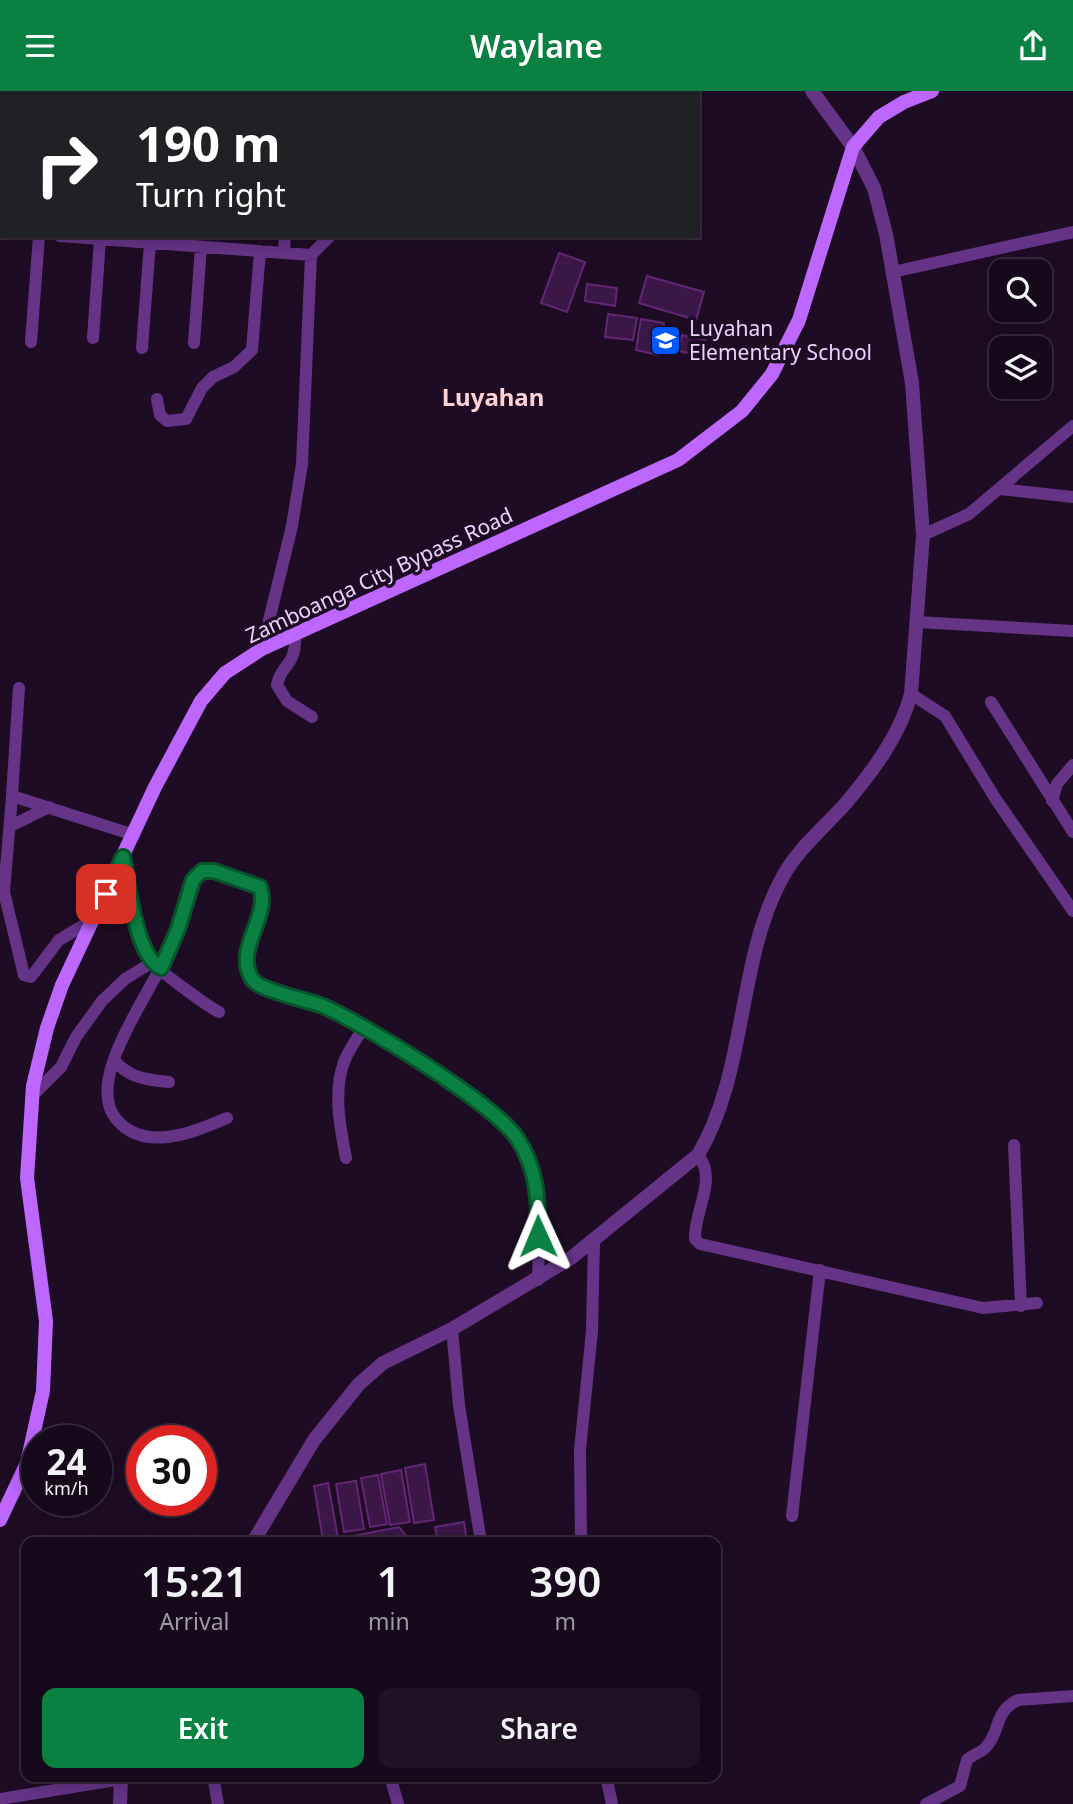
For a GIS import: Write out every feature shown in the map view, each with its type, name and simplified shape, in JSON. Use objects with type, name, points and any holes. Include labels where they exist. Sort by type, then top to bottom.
[{"type":"main road","name":"Zamboanga City Bypass Road","points":[[0,1520],[27,1463],[43,1391],[46,1321],[27,1178],[31,1097],[47,1028],[62,985],[201,701],[225,673],[262,649],[295,637],[678,460],[742,411],[772,374],[799,320],[853,147],[879,117],[904,102],[933,91]]},
{"type":"street","points":[[256,1537],[314,1440],[359,1384],[383,1363],[452,1329],[538,1280],[594,1242],[698,1155],[710,1135],[738,1038],[764,921],[780,880],[799,853],[847,801],[899,730],[911,694],[923,535],[912,383],[874,188],[853,147],[812,91]]},
{"type":"street","points":[[892,272],[1073,232]]},
{"type":"street","points":[[31,342],[39,238]]},
{"type":"street","points":[[80,238],[311,255]]},
{"type":"street","points":[[284,253],[285,238]]},
{"type":"street","points":[[262,649],[292,526],[302,464],[311,255],[328,238]]},
{"type":"street","points":[[93,338],[100,240]]},
{"type":"street","points":[[142,348],[150,243]]},
{"type":"street","points":[[194,343],[201,247]]},
{"type":"street","points":[[157,399],[160,415],[167,421],[186,419],[202,388],[213,377],[234,367],[251,350],[260,251]]},
{"type":"street","points":[[923,535],[969,513],[1073,426]]},
{"type":"street","points":[[1000,489],[1073,497]]},
{"type":"street","points":[[917,622],[1073,631]]},
{"type":"street","points":[[295,637],[294,656],[278,677],[277,685],[287,701],[313,717]]},
{"type":"street","points":[[19,688],[12,826],[4,892],[24,975],[31,977],[59,940],[94,919]]},
{"type":"street","points":[[911,694],[945,716],[995,797],[1073,911]]},
{"type":"street","points":[[991,702],[1073,832]]},
{"type":"street","points":[[1052,801],[1057,784],[1073,765]]},
{"type":"street","points":[[12,796],[134,835]]},
{"type":"street","points":[[12,826],[49,807]]},
{"type":"street","points":[[123,857],[143,947],[156,965],[200,1002],[219,1011]]},
{"type":"street","points":[[227,1118],[175,1137],[136,1134],[115,1118],[106,1095],[106,1081],[114,1060],[156,965],[178,929],[193,880],[202,871],[214,871],[256,884],[262,891],[247,952],[247,967],[257,984],[341,1014],[484,1108],[516,1136],[536,1182],[538,1280]]},
{"type":"street","points":[[31,1097],[61,1067],[76,1037],[102,1001],[125,979],[156,965]]},
{"type":"street","points":[[345,1158],[338,1105],[339,1086],[343,1063],[363,1028]]},
{"type":"street","points":[[114,1060],[127,1073],[147,1080],[169,1082]]},
{"type":"street","points":[[1014,1145],[1021,1305]]},
{"type":"street","points":[[698,1155],[706,1165],[708,1175],[698,1212],[696,1241],[983,1308],[1037,1303]]},
{"type":"street","points":[[582,1537],[580,1450],[593,1331],[594,1242]]},
{"type":"street","points":[[792,1516],[820,1270]]},
{"type":"street","points":[[452,1329],[459,1405],[480,1537]]},
{"type":"street","points":[[926,1804],[960,1786],[967,1760],[989,1745],[997,1719],[1010,1704],[1018,1700],[1073,1696]]},
{"type":"street","points":[[0,1799],[98,1782]]},
{"type":"street","points":[[120,1804],[121,1782]]},
{"type":"street","points":[[214,1782],[218,1804]]},
{"type":"street","points":[[392,1782],[398,1804]]},
{"type":"street","points":[[607,1782],[612,1804]]},
{"type":"building","points":[[559,253],[585,262],[567,312],[541,303]]},
{"type":"building","points":[[647,276],[704,292],[696,320],[639,303]]},
{"type":"building","points":[[587,284],[617,288],[615,306],[585,301]]},
{"type":"building","points":[[608,314],[637,318],[633,340],[605,337]]},
{"type":"building","points":[[641,319],[664,323],[658,355],[636,350]]},
{"type":"building","points":[[682,335],[706,340],[702,356],[678,351]]},
{"type":"building","points":[[425,1464],[434,1520],[414,1523],[405,1468]]},
{"type":"building","points":[[401,1470],[410,1522],[390,1525],[381,1474]]},
{"type":"building","points":[[378,1475],[387,1524],[370,1527],[361,1478]]},
{"type":"building","points":[[356,1481],[364,1529],[344,1532],[336,1484]]},
{"type":"building","points":[[328,1483],[338,1537],[322,1537],[314,1486]]},
{"type":"building","points":[[464,1522],[466,1537],[437,1537],[435,1527]]},
{"type":"building","points":[[399,1527],[407,1537],[348,1537]]},
{"type":"place","name":"Luyahan Elementary School","points":[[666,340]]},
{"type":"district","name":"Luyahan","points":[[493,396]]},
{"type":"route","points":[[106,894],[123,857],[143,947],[151,963],[161,968],[178,929],[193,880],[202,871],[214,871],[260,887],[262,899],[247,952],[247,967],[252,979],[257,984],[341,1014],[425,1066],[484,1108],[516,1136],[536,1182],[538,1236]]}]
